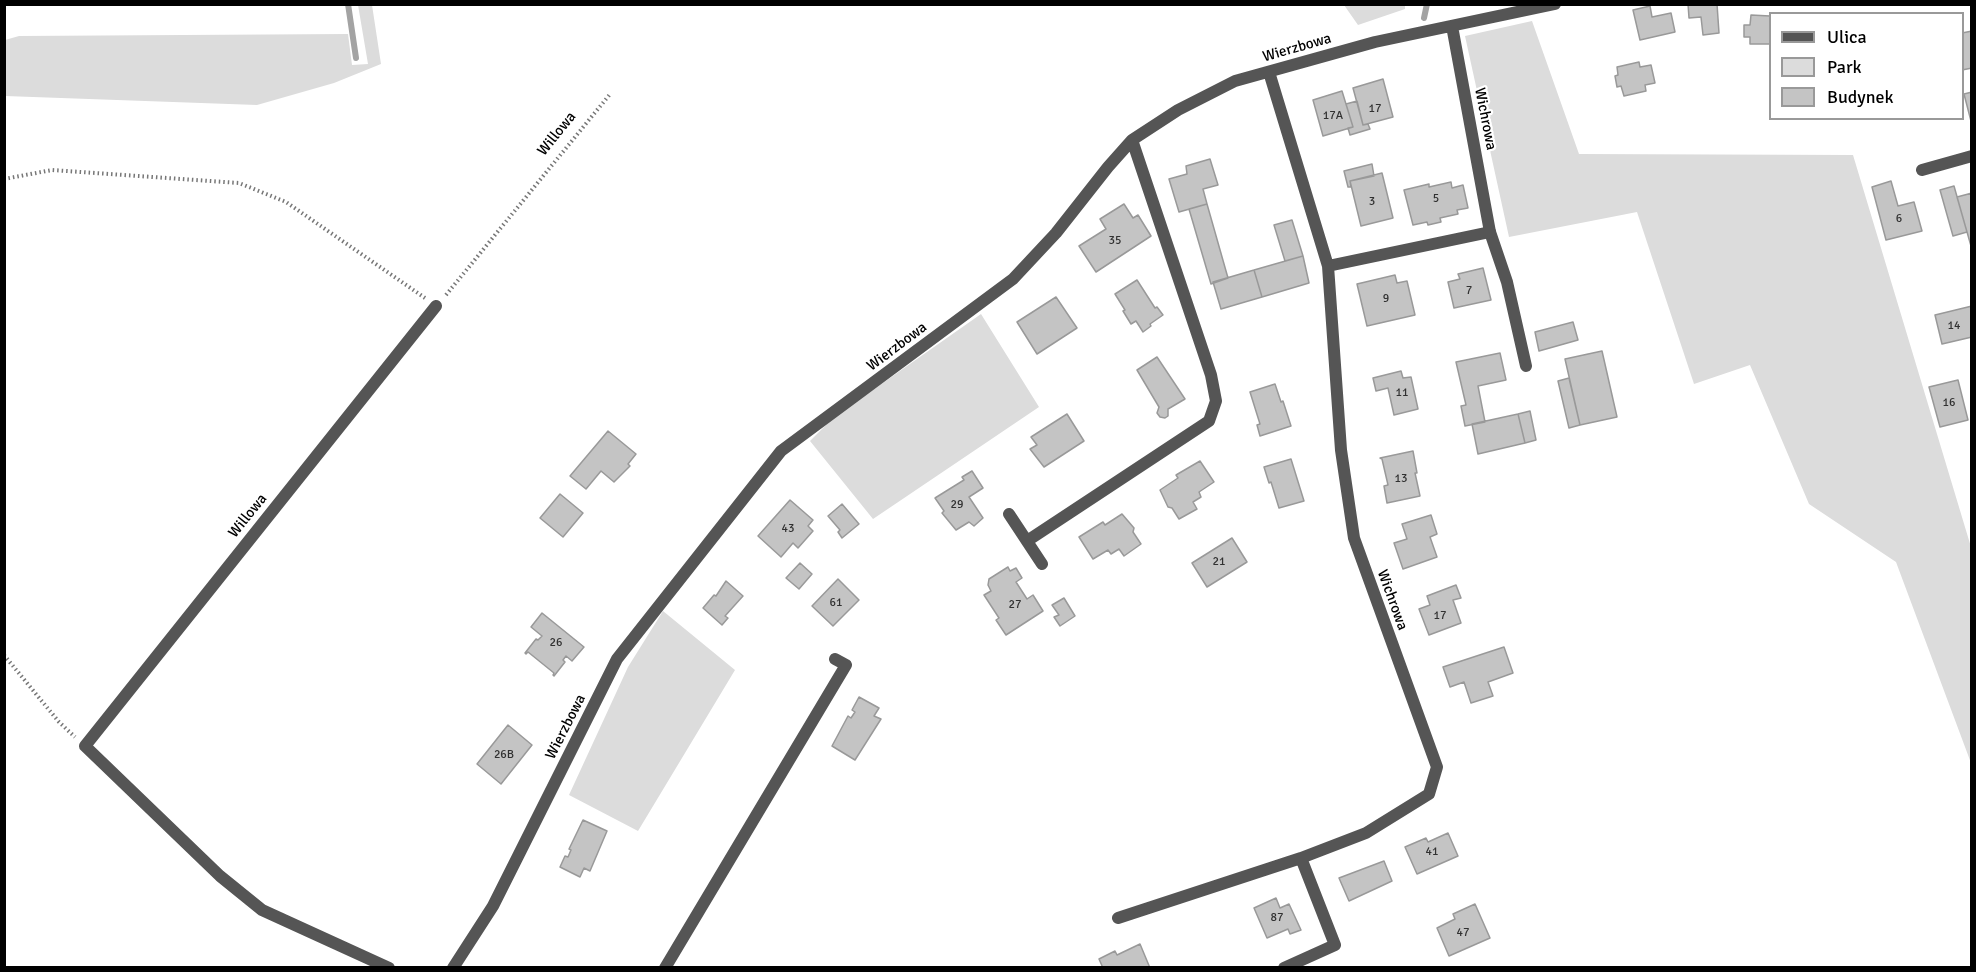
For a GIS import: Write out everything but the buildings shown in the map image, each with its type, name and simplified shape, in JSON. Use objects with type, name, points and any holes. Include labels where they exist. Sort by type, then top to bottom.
[{"type":"street","name":"Wierzbowa","points":[[458,966],[493,906],[617,659],[781,451],[1013,279],[1056,233],[1132,140],[1178,110],[1235,81],[1375,42],[1555,4]]},
{"type":"street","name":"Wichrowa","points":[[1452,26],[1490,232],[1507,282],[1526,366]]},
{"type":"street","name":"Wichrowa","points":[[1118,918],[1300,858],[1366,833],[1429,794],[1437,767],[1354,538],[1341,450],[1328,266],[1269,72]]},
{"type":"street","points":[[1027,542],[1209,421],[1216,401],[1211,375],[1132,140]]},
{"type":"street","points":[[1922,170],[1971,156]]},
{"type":"street","points":[[1328,266],[1490,232]]},
{"type":"street","name":"Willowa","points":[[85,746],[436,306]]},
{"type":"street","points":[[1009,514],[1042,564]]},
{"type":"street","points":[[665,968],[846,665],[835,659]]},
{"type":"street","points":[[85,746],[220,876],[262,910],[389,968]]},
{"type":"street","points":[[1284,968],[1335,945],[1300,858]]},
{"type":"path","name":"Willowa","points":[[436,306],[610,93]]},
{"type":"path","points":[[4,179],[52,170],[239,183],[286,202],[436,306]]},
{"type":"path","points":[[4,655],[59,722],[85,746]]},
{"type":"green space","points":[[358,5],[372,5],[381,64],[334,83],[257,105],[5,96],[5,40],[19,36],[348,34],[352,65],[368,64]]},
{"type":"green space","points":[[1344,5],[1405,5],[1405,9],[1358,25]]},
{"type":"green space","points":[[1532,21],[1579,154],[1853,155],[1971,547],[1971,763],[1896,562],[1809,504],[1750,365],[1694,384],[1637,212],[1509,237],[1465,36]]},
{"type":"green space","points":[[981,314],[1039,407],[873,519],[810,441],[833,418]]},
{"type":"green space","points":[[663,611],[735,670],[638,831],[569,795],[628,667]]},
{"type":"waterway","points":[[348,4],[356,58]]},
{"type":"waterway","points":[[1424,18],[1427,4]]}]
